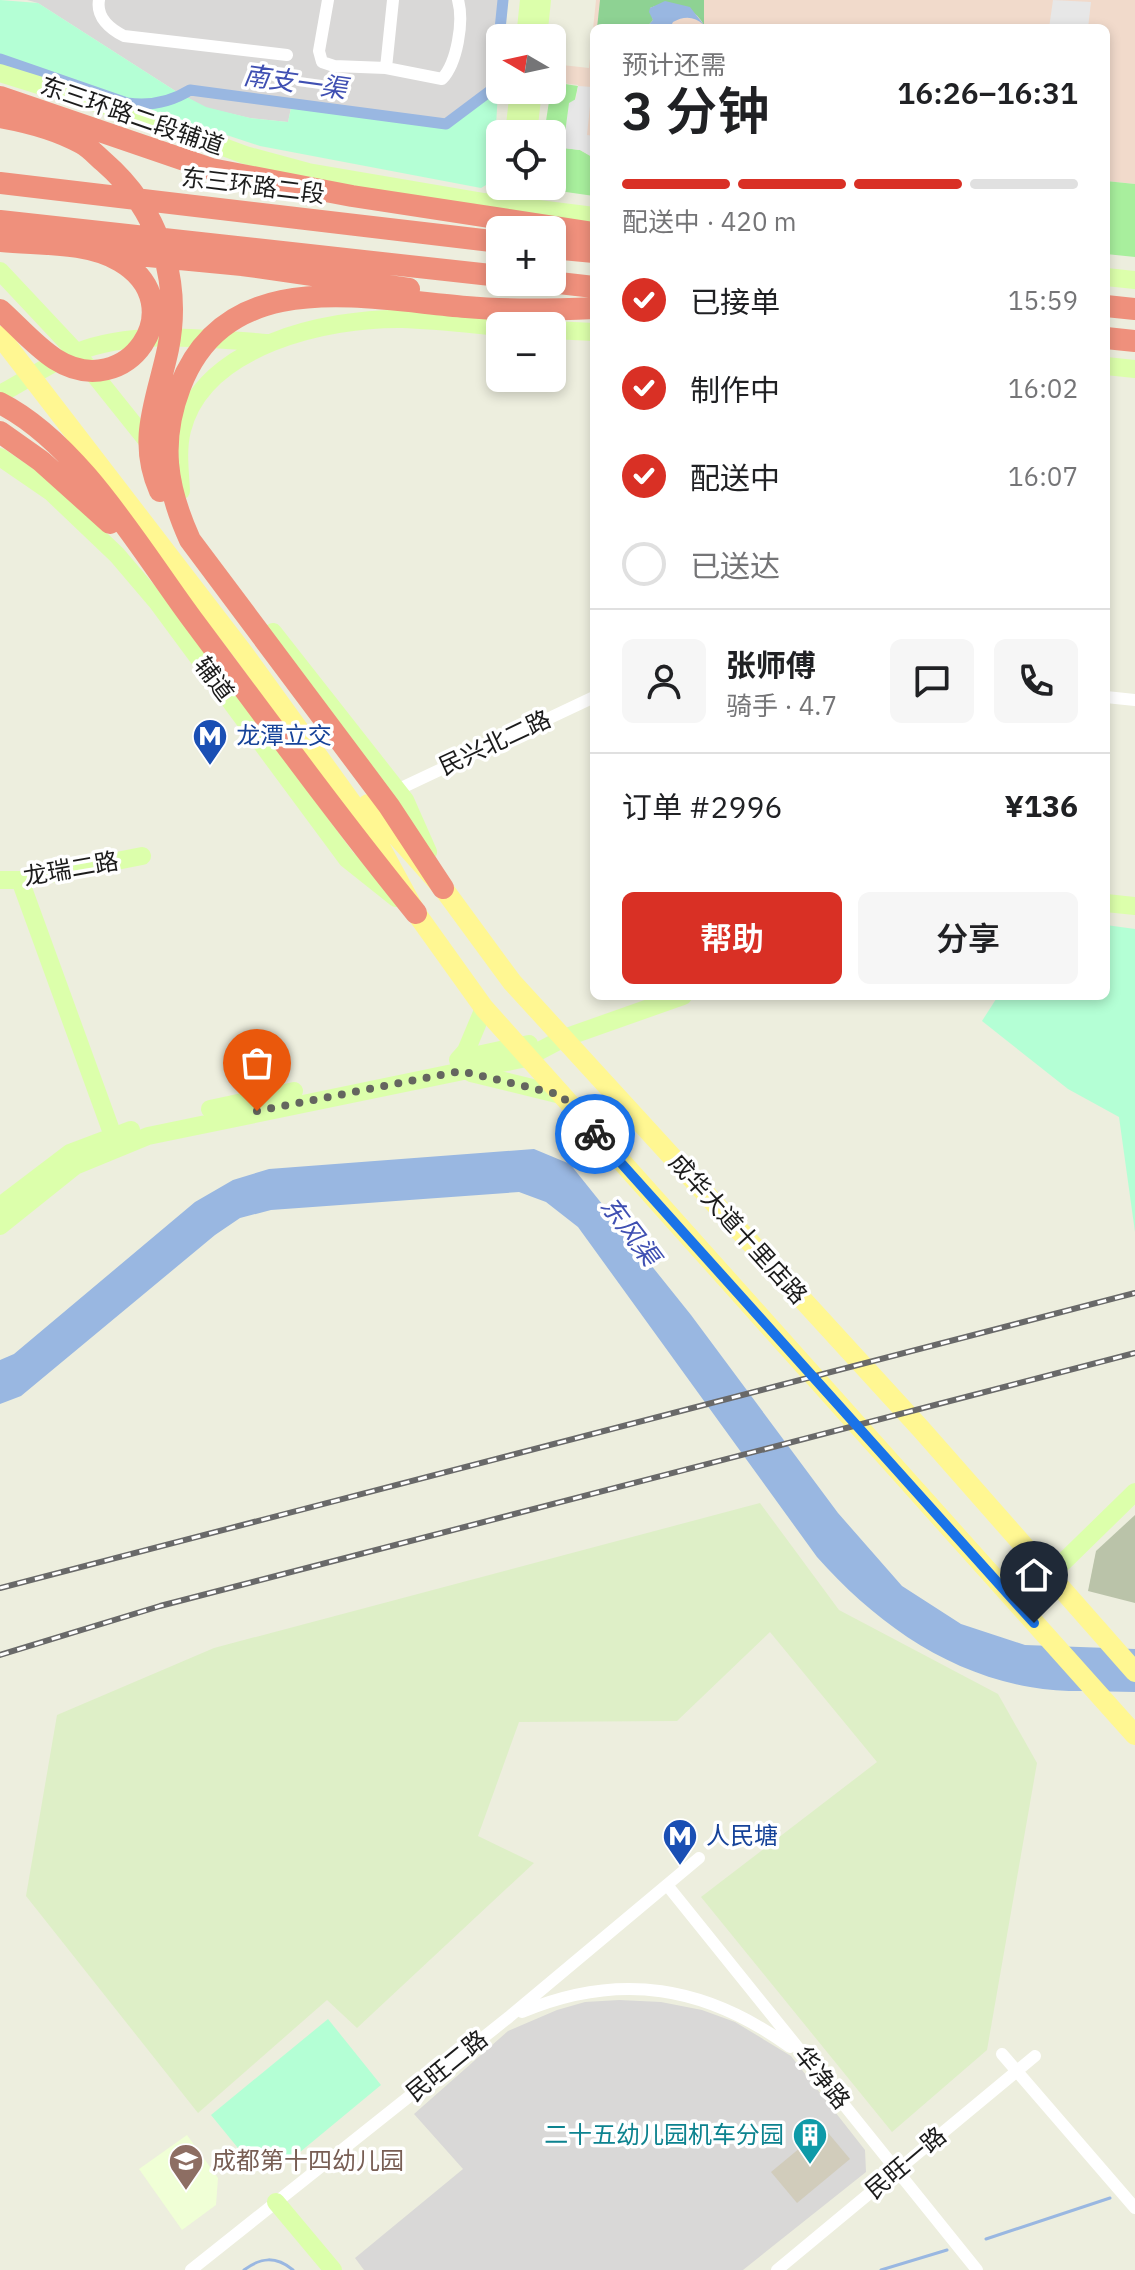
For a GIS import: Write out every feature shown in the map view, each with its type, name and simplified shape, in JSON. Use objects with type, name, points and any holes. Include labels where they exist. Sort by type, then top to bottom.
[{"type":"highway","points":[[0,85],[216,157],[279,183]]},
{"type":"highway","points":[[0,97],[211,169],[279,183],[510,204],[590,232]]},
{"type":"highway","points":[[0,117],[31,122],[82,143],[120,176],[147,212],[160,238],[170,272],[172,294],[168,348],[148,420],[153,477],[167,509],[378,816],[416,913]]},
{"type":"highway","name":"东三环路二段","points":[[0,183],[486,240]]},
{"type":"highway","points":[[0,221],[498,297]]},
{"type":"highway","points":[[0,241],[590,306]]},
{"type":"highway","points":[[566,249],[590,252]]},
{"type":"highway","points":[[0,311],[55,359],[95,370],[119,366],[134,356],[151,331],[154,320],[149,294],[133,271],[96,251]]},
{"type":"highway","points":[[566,284],[590,287]]},
{"type":"highway","points":[[190,540],[173,503],[167,469],[172,409],[183,377],[204,346],[227,325],[249,310],[275,300],[301,296],[498,297]]},
{"type":"highway","points":[[1110,306],[1135,309]]},
{"type":"highway","points":[[1110,338],[1135,341]]},
{"type":"highway","points":[[0,403],[40,430],[68,456],[140,548],[443,888]]},
{"type":"highway","points":[[0,432],[41,461],[140,548]]},
{"type":"main road","points":[[526,24],[529,0]]},
{"type":"main road","points":[[539,24],[542,0]]},
{"type":"main road","name":"东三环路二段辅道","points":[[0,73],[278,165],[590,215]]},
{"type":"main road","points":[[0,271],[76,352],[144,434],[181,494],[195,527],[378,816]]},
{"type":"main road","points":[[1110,277],[1135,280]]},
{"type":"main road","points":[[181,494],[179,451],[189,411],[200,393],[233,361],[270,343],[309,331],[401,319],[498,297]]},
{"type":"main road","points":[[0,311],[378,816]]},
{"type":"main road","points":[[566,331],[590,332]]},
{"type":"main road","points":[[0,336],[242,651],[378,816]]},
{"type":"main road","points":[[0,394],[76,352],[141,339],[193,338],[270,343]]},
{"type":"main road","points":[[1110,366],[1135,369]]},
{"type":"main road","name":"辅道","points":[[0,457],[51,492],[117,555],[157,602],[347,859],[416,913]]},
{"type":"main road","name":"龙瑞二路","points":[[0,880],[20,880],[142,856]]},
{"type":"main road","points":[[20,880],[115,1141]]},
{"type":"main road","name":"成华大道十里店路","points":[[443,888],[512,982],[1135,1672]]},
{"type":"main road","points":[[1110,903],[1135,906]]},
{"type":"main road","name":"成华大道十里店路","points":[[416,913],[484,1008],[521,1052],[1135,1735]]},
{"type":"main road","points":[[0,1206],[70,1153],[521,1052],[672,1000]]},
{"type":"main road","points":[[459,1065],[484,1008]]},
{"type":"main road","points":[[459,1065],[561,1095]]},
{"type":"main road","points":[[0,1226],[75,1166],[115,1141]]},
{"type":"main road","points":[[1050,1575],[1135,1492]]},
{"type":"main road","points":[[276,2202],[333,2270]]},
{"type":"street","points":[[99,0],[98,7],[108,27],[124,36],[287,55]]},
{"type":"street","points":[[328,0],[319,51],[322,62],[334,66],[386,68],[442,79],[451,70],[457,39],[458,0]]},
{"type":"street","points":[[386,68],[393,0]]},
{"type":"street","points":[[1110,697],[1135,700]]},
{"type":"street","name":"民兴北二路","points":[[378,816],[590,699]]},
{"type":"street","name":"民旺二路","points":[[191,2270],[509,2017],[699,1858]]},
{"type":"street","name":"华净路","points":[[667,1885],[977,2270]]},
{"type":"street","points":[[509,2017],[569,1996],[610,1989],[674,1992],[736,2012],[762,2027],[811,2064]]},
{"type":"street","points":[[1002,2054],[1135,2208]]},
{"type":"street","name":"民旺一路","points":[[777,2270],[1035,2056]]},
{"type":"shaded area","points":[[0,0],[38,3],[177,92],[206,107],[250,118],[288,122],[291,108],[450,127],[486,99],[486,104],[497,104],[496,120],[486,120],[486,185],[481,188],[260,146],[0,60]]},
{"type":"shaded area","points":[[27,0],[508,0],[505,24],[486,24],[486,99],[450,127],[291,108],[288,122],[250,118],[206,108],[38,3]]},
{"type":"shaded area","points":[[596,0],[1135,0],[1135,184],[1110,181],[1110,24],[594,24]]},
{"type":"shaded area","points":[[1053,0],[1091,2],[1088,24],[1050,24]]},
{"type":"shaded area","points":[[590,58],[590,156],[580,150],[578,85],[566,84],[566,65],[589,68]]},
{"type":"shaded area","points":[[578,86],[590,87],[587,135],[590,135],[590,156],[580,150],[566,148],[569,103],[576,99]]},
{"type":"shaded area","points":[[1110,926],[1135,929],[1135,1232],[1119,1117],[1068,1089],[982,1021],[995,1000],[1110,1000]]},
{"type":"shaded area","points":[[760,1503],[839,1610],[998,1694],[1037,1763],[987,2050],[892,2132],[701,1897],[877,1762],[770,1632],[677,1721],[519,1722],[478,1836],[534,1863],[357,2028],[327,2000],[198,2113],[26,1896],[57,1715],[214,1648]]},
{"type":"shaded area","points":[[1135,1515],[1135,1603],[1088,1591],[1096,1551]]},
{"type":"shaded area","points":[[585,2002],[661,2002],[702,2010],[735,2022],[791,2056],[865,2150],[866,2172],[743,2270],[364,2270],[355,2258],[463,2169],[414,2114],[508,2031]]},
{"type":"shaded area","points":[[328,2019],[381,2085],[294,2157],[251,2164],[211,2115]]},
{"type":"shaded area","name":"成都第十四幼儿园","points":[[187,2135],[218,2178],[216,2205],[182,2230],[139,2169]]},
{"type":"green space","points":[[600,0],[704,0],[704,24],[687,9],[665,4],[650,8],[653,20],[650,24],[597,24]]},
{"type":"green space","points":[[566,84],[578,86],[566,139],[566,120],[546,120],[549,104],[566,104]]},
{"type":"green space","points":[[566,148],[580,150],[590,156],[590,195],[566,192]]},
{"type":"green space","points":[[1110,181],[1135,184],[1135,257],[1110,254]]},
{"type":"water","points":[[665,1],[690,7],[703,24],[685,18],[672,24],[650,24],[653,20],[650,8]]},
{"type":"water","points":[[534,1149],[570,1164],[691,1315],[838,1513],[902,1586],[961,1624],[1025,1645],[1135,1649],[1135,1692],[1056,1690],[998,1680],[940,1656],[862,1602],[817,1557],[578,1227],[546,1202],[519,1192],[271,1210],[240,1218],[215,1235],[21,1396],[0,1404],[0,1360],[14,1354],[195,1202],[233,1180],[269,1169]]},
{"type":"building","name":"二十五幼儿园机车分园","points":[[824,2128],[850,2159],[797,2203],[771,2172]]},
{"type":"waterway","name":"南支一渠","points":[[0,59],[127,103],[160,102],[190,90],[446,124],[494,88],[503,0]]},
{"type":"waterway","points":[[986,2239],[1110,2198]]},
{"type":"waterway","points":[[881,2270],[947,2250]]},
{"type":"waterway","points":[[244,2270],[268,2260],[281,2262],[293,2270]]},
{"type":"railway","points":[[0,1588],[1135,1293]]},
{"type":"railway","points":[[0,1655],[160,1606],[1135,1353]]},
{"type":"way so far","points":[[257,1111],[461,1071],[561,1095],[595,1134]]},
{"type":"place","name":"龙潭立交","points":[[210,767]]},
{"type":"place","name":"人民塘","points":[[680,1867]]},
{"type":"place","name":"二十五幼儿园机车分园","points":[[810,2166]]},
{"type":"place","name":"成都第十四幼儿园","points":[[186,2192]]},
{"type":"route","points":[[595,1134],[1034,1623]]},
{"type":"water label","name":"东风渠","points":[[630,1231]]}]
